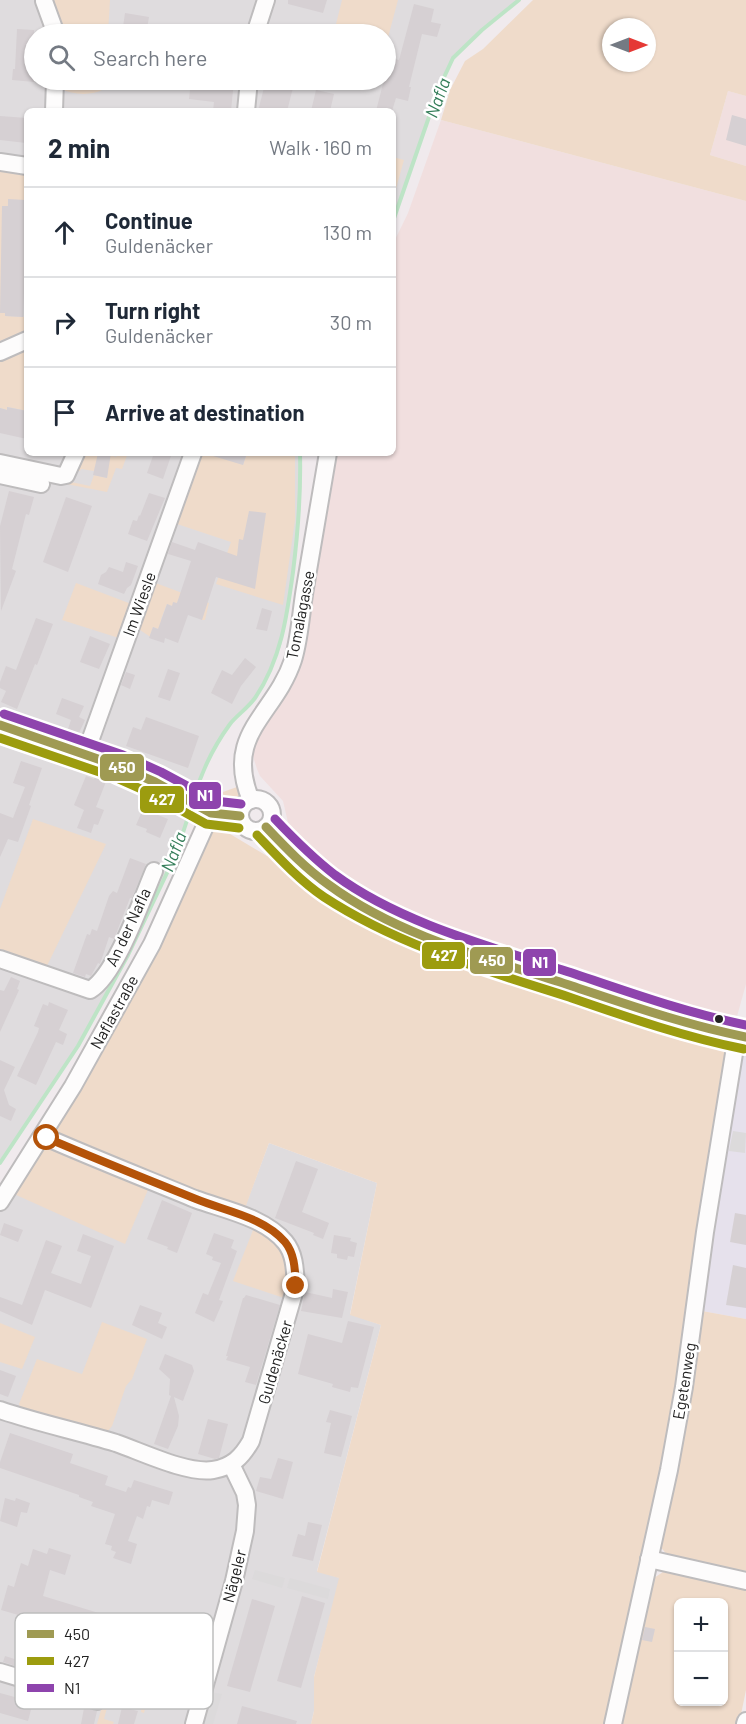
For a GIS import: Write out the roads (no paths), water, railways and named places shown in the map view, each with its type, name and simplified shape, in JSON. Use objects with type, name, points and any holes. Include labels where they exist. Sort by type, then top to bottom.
[{"type":"street","points":[[38,0],[45,0],[53,24]]},
{"type":"street","points":[[258,24],[266,0]]},
{"type":"street","points":[[54,108],[55,90]]},
{"type":"street","points":[[246,108],[248,90]]},
{"type":"street","points":[[0,162],[24,166]]},
{"type":"street","points":[[0,352],[24,341]]},
{"type":"street","points":[[0,463],[61,476],[66,475],[75,456]]},
{"type":"street","name":"Im Wiesle","points":[[85,755],[192,456]]},
{"type":"street","name":"Tomalagasse","points":[[251,800],[242,768],[244,748],[251,731],[274,698],[292,660],[327,456]]},
{"type":"street","points":[[0,475],[40,484]]},
{"type":"street","points":[[0,725],[118,766],[155,782],[199,807],[240,816]]},
{"type":"street","points":[[251,800],[262,801],[270,808],[272,818],[266,827],[257,831],[244,826],[240,816],[243,806],[251,800]]},
{"type":"street","name":"Naflastraße","points":[[0,1202],[73,1086],[152,944],[199,807]]},
{"type":"street","points":[[266,827],[312,873],[346,896],[395,922],[461,950],[600,996],[667,1018],[742,1036]]},
{"type":"street","name":"An der Nafla","points":[[0,959],[90,990],[97,986],[104,977],[121,947],[154,871]]},
{"type":"street","name":"Egetenweg","points":[[612,1724],[669,1470],[684,1387],[708,1210],[742,1036]]},
{"type":"street","name":"Guldenäcker","points":[[42,1136],[205,1203],[254,1220],[276,1233],[287,1244],[295,1264],[296,1286],[251,1441],[238,1460],[231,1464]]},
{"type":"street","points":[[0,1410],[195,1470],[213,1470],[231,1464]]},
{"type":"street","name":"Nägeler","points":[[213,1656],[245,1531],[247,1504],[245,1493],[231,1464]]},
{"type":"street","points":[[649,1559],[746,1581]]},
{"type":"street","points":[[0,1672],[15,1676]]},
{"type":"street","name":"Nägeler","points":[[194,1724],[198,1709]]},
{"type":"waterway","name":"Nafla","points":[[396,212],[439,88],[453,58],[482,30],[519,0]]},
{"type":"waterway","name":"Nafla","points":[[194,798],[204,769],[219,741],[230,724],[255,698],[264,683],[282,637],[291,588],[298,527],[300,456]]},
{"type":"waterway","name":"Nafla","points":[[0,1163],[78,1046],[128,955],[176,854],[191,808]]}]
